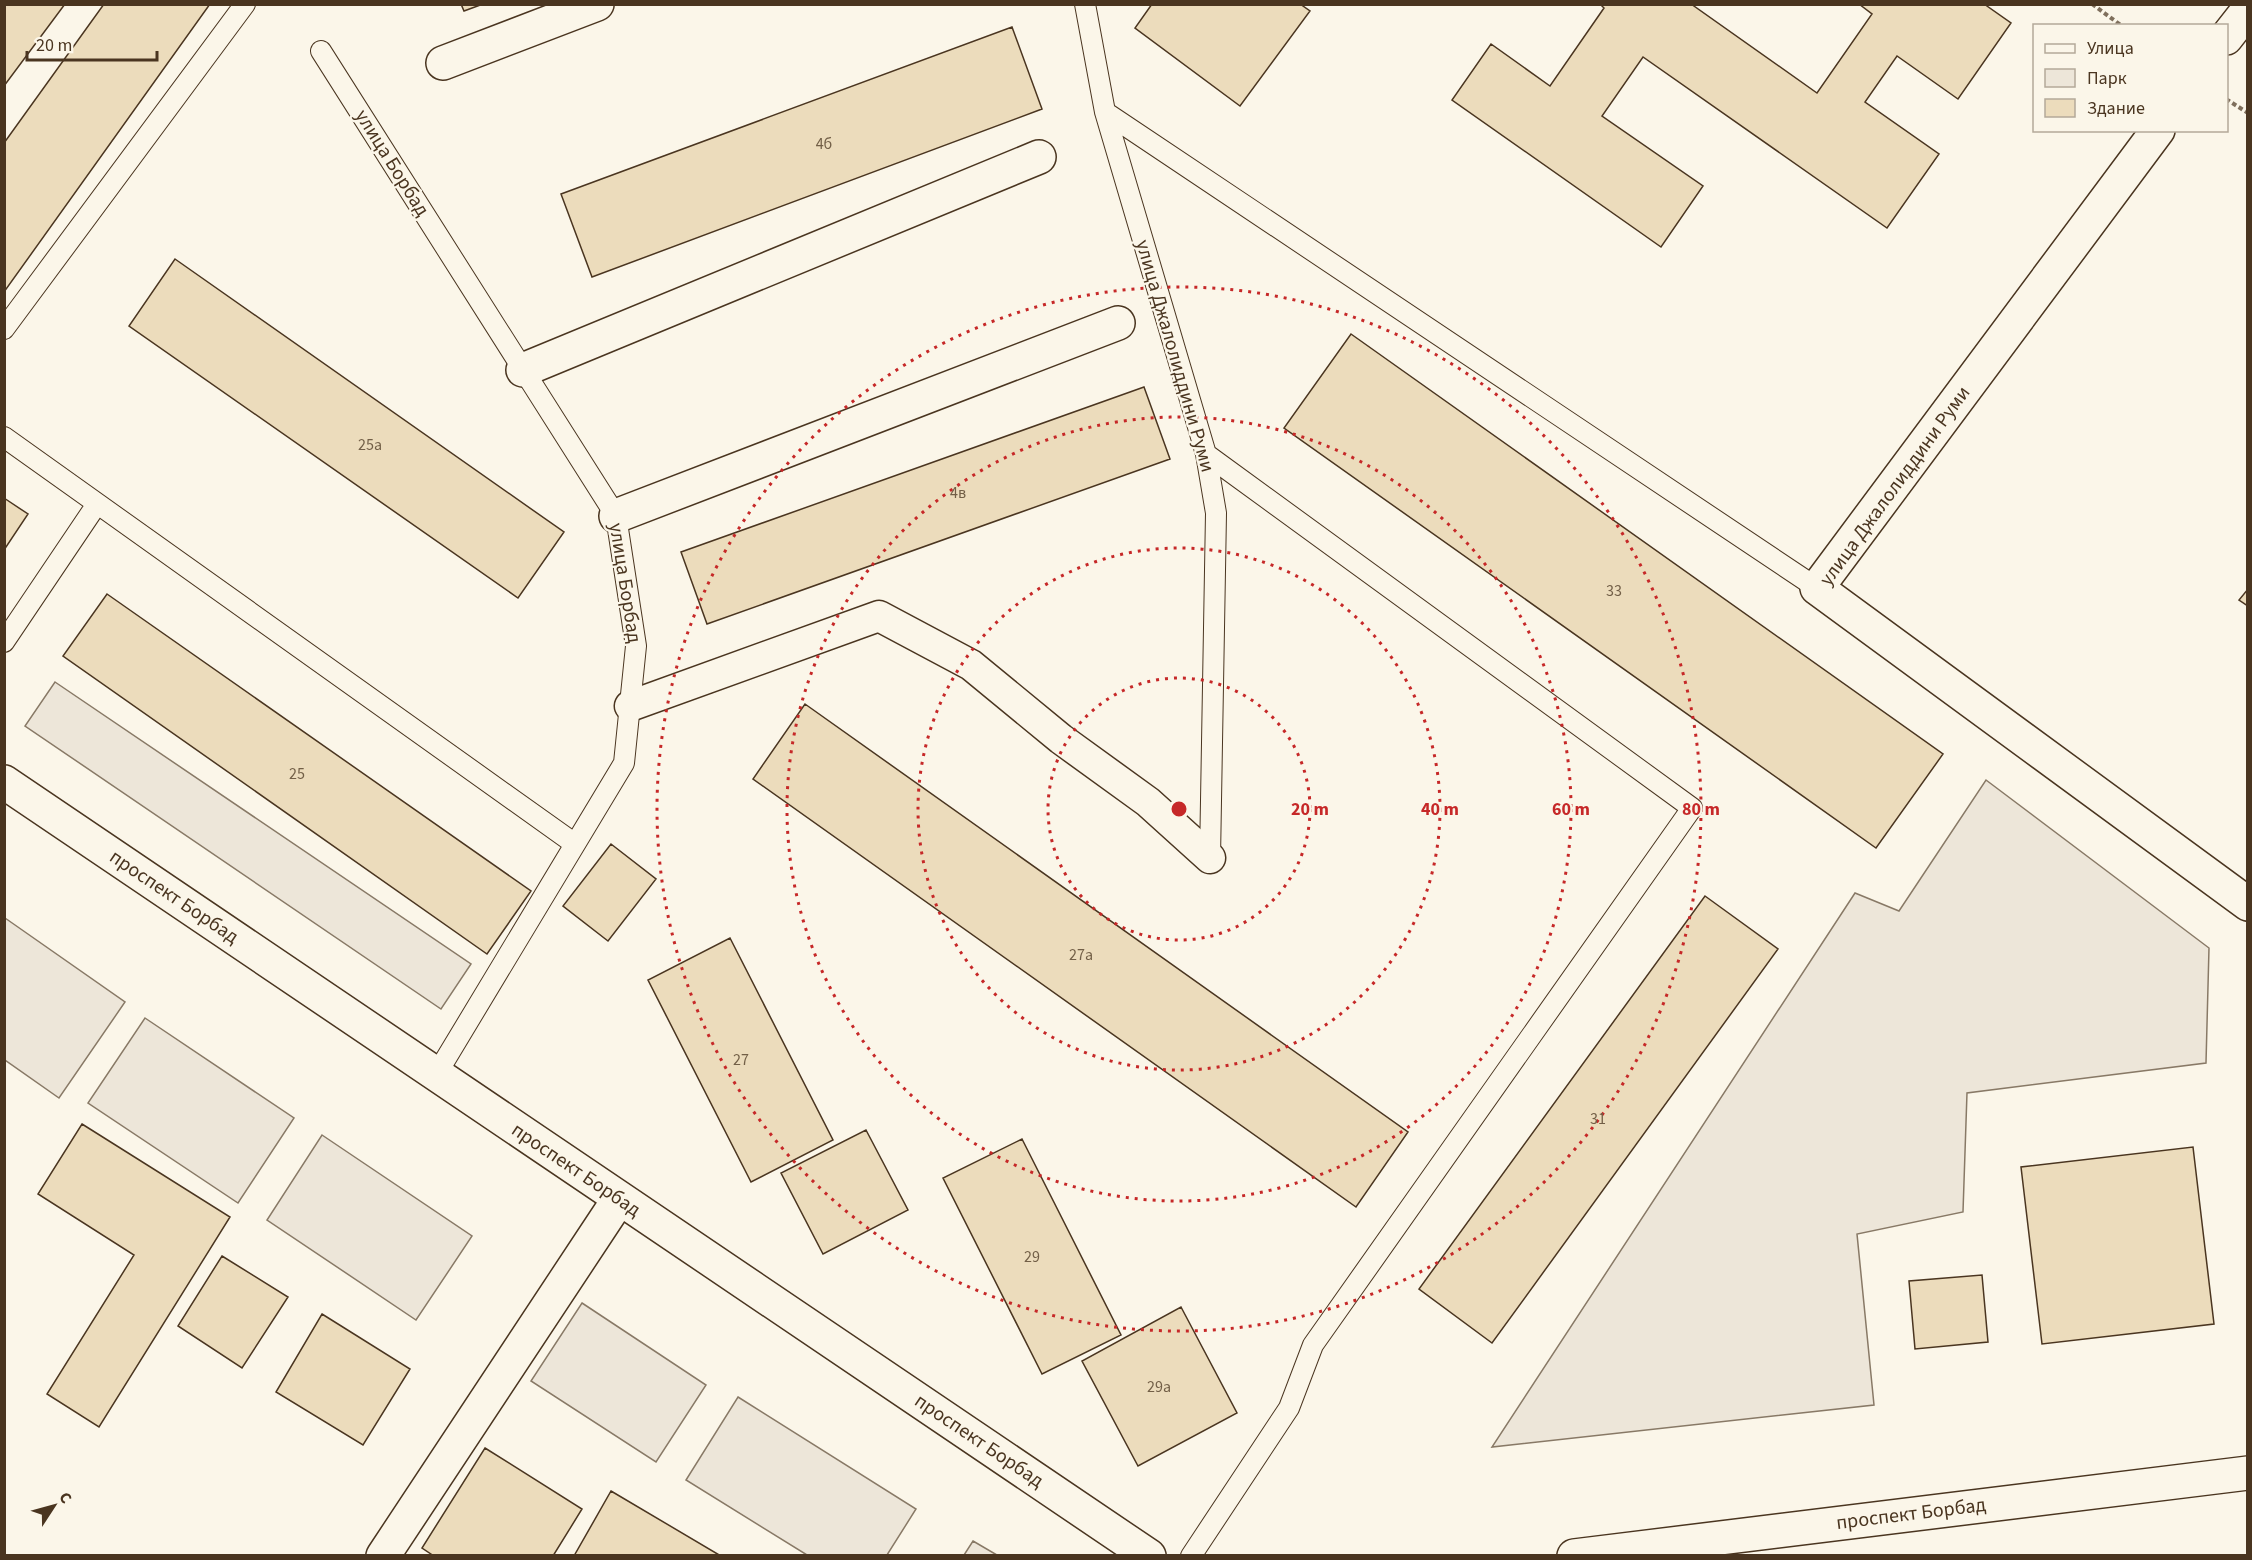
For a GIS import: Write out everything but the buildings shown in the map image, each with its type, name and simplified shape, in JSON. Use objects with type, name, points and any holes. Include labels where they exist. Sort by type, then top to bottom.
[{"type":"street","points":[[443,63],[597,4]]},
{"type":"street","points":[[2228,35],[2247,10]]},
{"type":"street","name":"улица Джалолиддини Руми","points":[[2157,132],[1817,588],[2247,904]]},
{"type":"street","points":[[523,370],[1039,157]]},
{"type":"street","points":[[616,516],[1118,323]]},
{"type":"street","points":[[630,706],[879,616],[971,665],[1061,738],[1148,802],[1210,858]]},
{"type":"street","name":"проспект Борбад","points":[[4,782],[1149,1556]]},
{"type":"street","points":[[383,1556],[619,1199]]},
{"type":"street","name":"проспект Борбад","points":[[1574,1556],[2247,1473]]},
{"type":"lane","points":[[4,328],[245,4]]},
{"type":"lane","name":"улица Джалолиддини Руми","points":[[1085,4],[1105,112],[1206,454],[1216,513],[1210,858]]},
{"type":"lane","name":"улица Борбад","points":[[321,51],[616,516],[636,646],[624,763],[436,1075]]},
{"type":"lane","points":[[1105,112],[1817,588]]},
{"type":"lane","points":[[4,437],[575,844]]},
{"type":"lane","points":[[1191,1556],[1289,1408],[1313,1345],[1692,808],[1206,454]]},
{"type":"lane","points":[[4,642],[97,504]]},
{"type":"path","points":[[2092,4],[2119,24]]},
{"type":"path","points":[[2228,100],[2247,113]]},
{"type":"green space","points":[[55,682],[471,964],[441,1009],[25,726]]},
{"type":"green space","points":[[1986,780],[2209,948],[2206,1063],[1967,1093],[1963,1212],[1857,1234],[1874,1405],[1492,1447],[1855,893],[1899,911]]},
{"type":"green space","points":[[5,918],[125,1002],[59,1098],[5,1060]]},
{"type":"green space","points":[[145,1018],[294,1118],[238,1203],[88,1103]]},
{"type":"green space","points":[[322,1135],[472,1236],[416,1320],[267,1220]]},
{"type":"green space","points":[[582,1303],[706,1385],[656,1462],[531,1381]]},
{"type":"green space","points":[[738,1397],[916,1509],[887,1555],[807,1555],[686,1480]]},
{"type":"green space","points":[[973,1541],[997,1555],[964,1555]]}]
